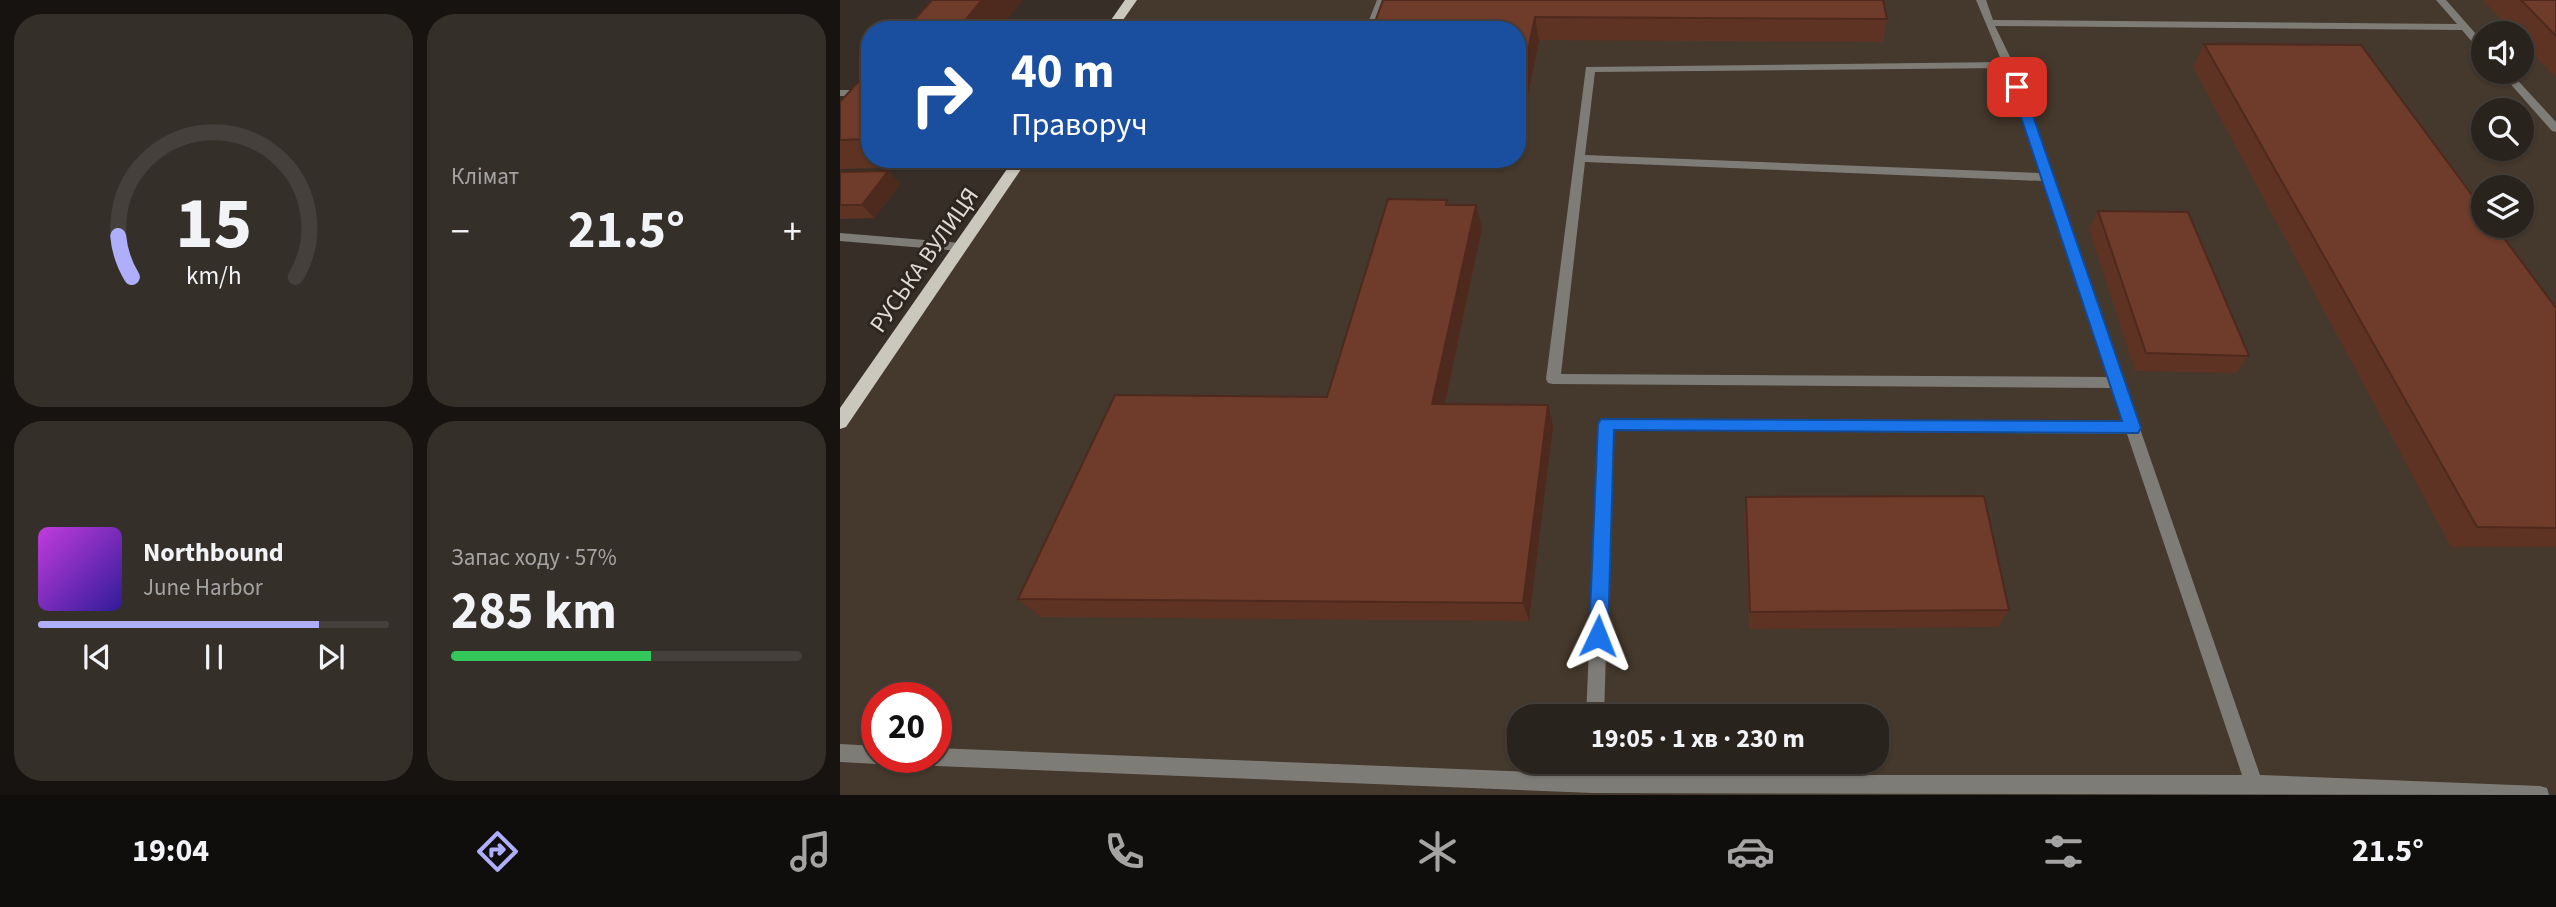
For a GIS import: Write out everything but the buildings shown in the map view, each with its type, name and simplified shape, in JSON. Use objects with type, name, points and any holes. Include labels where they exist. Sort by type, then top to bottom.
[{"type":"main road","points":[[1116,21],[1131,0]]},
{"type":"main road","name":"РУСЬКА ВУЛИЦЯ","points":[[840,422],[1015,168]]},
{"type":"lane","points":[[1374,21],[1382,0]]},
{"type":"lane","points":[[1981,0],[2009,65],[2254,784]]},
{"type":"lane","points":[[2441,0],[2471,34]]},
{"type":"lane","points":[[1989,23],[2465,27]]},
{"type":"lane","points":[[2009,65],[1590,69],[1553,379],[2117,383]]},
{"type":"lane","points":[[2516,84],[2556,130]]},
{"type":"lane","points":[[840,93],[861,93]]},
{"type":"lane","points":[[1579,158],[2047,177]]},
{"type":"lane","points":[[840,237],[961,247]]},
{"type":"lane","points":[[1595,704],[1606,424],[2133,428]]},
{"type":"lane","points":[[840,753],[861,754]]},
{"type":"lane","points":[[952,758],[1593,784],[2254,784],[2540,795]]},
{"type":"lane","points":[[1593,774],[1593,784]]},
{"type":"shaded area","points":[[1126,0],[2556,0],[2556,795],[840,795],[840,413],[1010,168],[1526,168],[1526,21],[1111,21]]},
{"type":"route","points":[[1598,636],[1606,424],[2133,428],[2017,87]]}]
